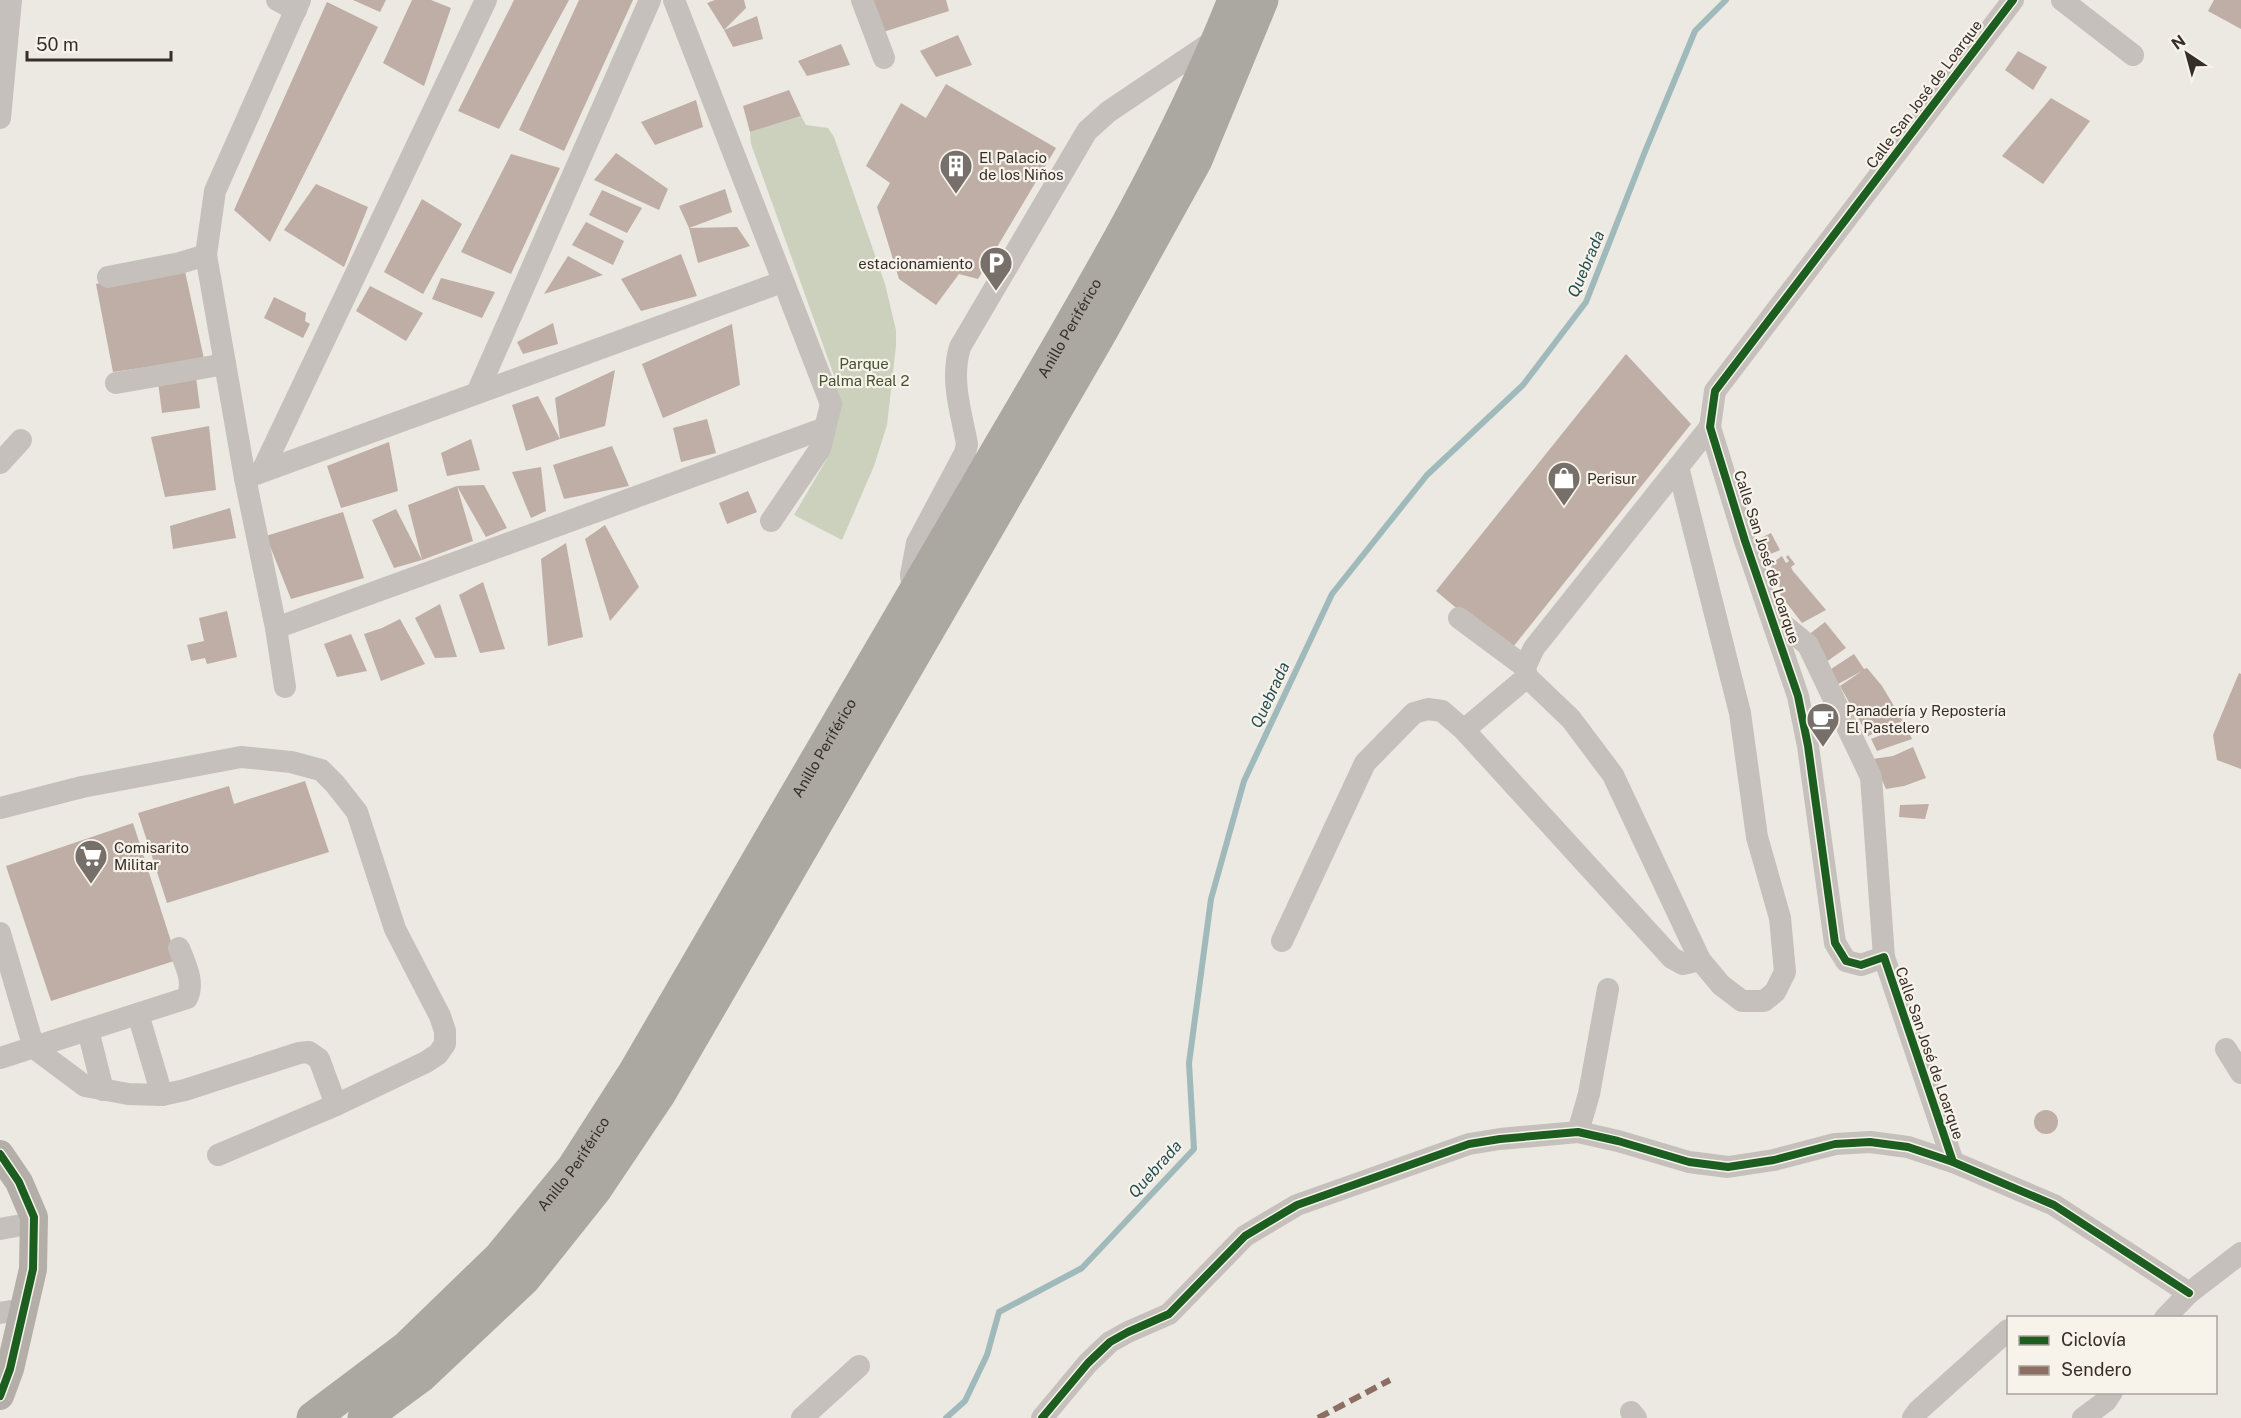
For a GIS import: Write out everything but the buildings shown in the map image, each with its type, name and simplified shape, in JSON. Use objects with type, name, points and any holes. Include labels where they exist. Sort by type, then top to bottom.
[{"type":"highway","name":"Anillo Periférico","points":[[313,1418],[406,1348],[500,1257],[573,1168],[634,1073],[1060,342],[1164,158],[1220,37],[1234,0]]},
{"type":"highway","name":"Anillo Periférico","points":[[364,1418],[421,1376],[524,1278],[595,1190],[660,1093],[1107,322],[1196,160],[1262,0]]},
{"type":"main road","points":[[0,1154],[20,1182],[33,1217],[33,1269],[12,1311],[10,1369],[0,1396]]},
{"type":"street","points":[[0,118],[11,0]]},
{"type":"street","points":[[254,474],[486,0]]},
{"type":"street","points":[[477,393],[650,0]]},
{"type":"street","points":[[674,0],[831,404],[820,449],[771,521]]},
{"type":"street","points":[[862,0],[884,58]]},
{"type":"street","name":"Calle San José de Loarque","points":[[1953,1162],[1884,957],[1861,965],[1846,961],[1835,943],[1806,736],[1798,696],[1710,427],[1715,391],[2013,0]]},
{"type":"street","points":[[2062,0],[2133,55]]},
{"type":"street","points":[[285,687],[254,474],[225,364],[206,255],[215,191],[291,3]]},
{"type":"street","points":[[913,594],[911,575],[917,543],[965,453],[967,444],[955,377],[955,362],[960,347],[1087,131],[1108,112],[1220,37]]},
{"type":"street","points":[[108,277],[180,263],[206,255]]},
{"type":"street","points":[[254,474],[782,282]]},
{"type":"street","points":[[116,383],[225,364]]},
{"type":"street","points":[[1464,730],[1526,672],[1534,648],[1710,427]]},
{"type":"street","points":[[276,628],[825,428]]},
{"type":"street","points":[[0,463],[21,440]]},
{"type":"street","points":[[1459,618],[1526,672],[1571,719],[1613,775],[1700,960],[1721,985],[1742,1001],[1764,1001],[1775,992],[1785,972],[1780,918],[1757,837],[1740,713],[1678,467]]},
{"type":"street","points":[[1770,614],[1808,645],[1871,777],[1884,957]]},
{"type":"street","points":[[1282,941],[1365,763],[1414,713],[1428,709],[1442,711],[1464,730],[1671,958],[1683,964],[1700,960]]},
{"type":"street","points":[[0,808],[82,787],[241,757],[291,762],[321,770],[335,783],[357,812],[395,929],[440,1016],[445,1032],[445,1044],[438,1054],[426,1062],[336,1105],[218,1155]]},
{"type":"street","points":[[0,933],[34,1048],[85,1086],[128,1094],[162,1095],[185,1090],[299,1053],[309,1052],[319,1059],[336,1105]]},
{"type":"street","points":[[0,1058],[187,998],[191,990],[190,981],[179,948]]},
{"type":"street","points":[[1578,1132],[1590,1094],[1608,989]]},
{"type":"street","points":[[138,1014],[162,1095]]},
{"type":"street","points":[[88,1030],[103,1089]]},
{"type":"street","points":[[2226,1049],[2241,1073]]},
{"type":"street","points":[[1042,1418],[1110,1342],[1169,1314],[1245,1236],[1288,1209],[1469,1144],[1500,1139],[1578,1132],[1689,1162],[1728,1167],[1774,1160],[1835,1144],[1870,1142],[1908,1147],[1953,1162],[2054,1205],[2189,1293]]},
{"type":"street","points":[[0,1228],[33,1223]]},
{"type":"street","points":[[2165,1316],[2189,1293],[2241,1253]]},
{"type":"street","points":[[1913,1418],[2007,1331]]},
{"type":"street","points":[[802,1418],[859,1366]]},
{"type":"street","points":[[2083,1418],[2106,1401],[2111,1394]]},
{"type":"green space","name":"Parque Palma Real 2","points":[[801,116],[806,125],[828,128],[834,137],[885,284],[896,330],[887,425],[874,466],[842,540],[794,515],[828,457],[837,416],[836,381],[751,144],[750,132]]},
{"type":"waterway","name":"Quebrada","points":[[946,1418],[965,1401],[987,1355],[999,1312],[1082,1268],[1194,1149],[1189,1063],[1211,899],[1244,781],[1332,594],[1427,475],[1523,385],[1586,302],[1695,31],[1726,0]]},
{"type":"marked path","points":[[1318,1418],[1390,1380]]},
{"type":"cycle path","points":[[1953,1162],[1884,957],[1861,965],[1846,961],[1835,943],[1808,746],[1798,696],[1745,541],[1710,427],[1715,391],[2013,0]]},
{"type":"cycle path","points":[[1042,1418],[1088,1363],[1110,1342],[1169,1314],[1245,1236],[1297,1205],[1469,1144],[1500,1139],[1578,1132],[1689,1162],[1728,1167],[1774,1160],[1835,1144],[1870,1142],[1908,1147],[1953,1162],[2054,1205],[2189,1293]]},
{"type":"cycle path","points":[[0,1154],[19,1182],[34,1217],[33,1269],[10,1369],[0,1396]]},
{"type":"place","name":"El Palacio de los Niños","points":[[956,195]]},
{"type":"place","name":"estacionamiento","points":[[996,292]]},
{"type":"place","name":"Perisur","points":[[1564,507]]},
{"type":"place","name":"Panadería y Repostería El Pastelero","points":[[1823,748]]},
{"type":"place","name":"Comisarito Militar","points":[[91,885]]}]
